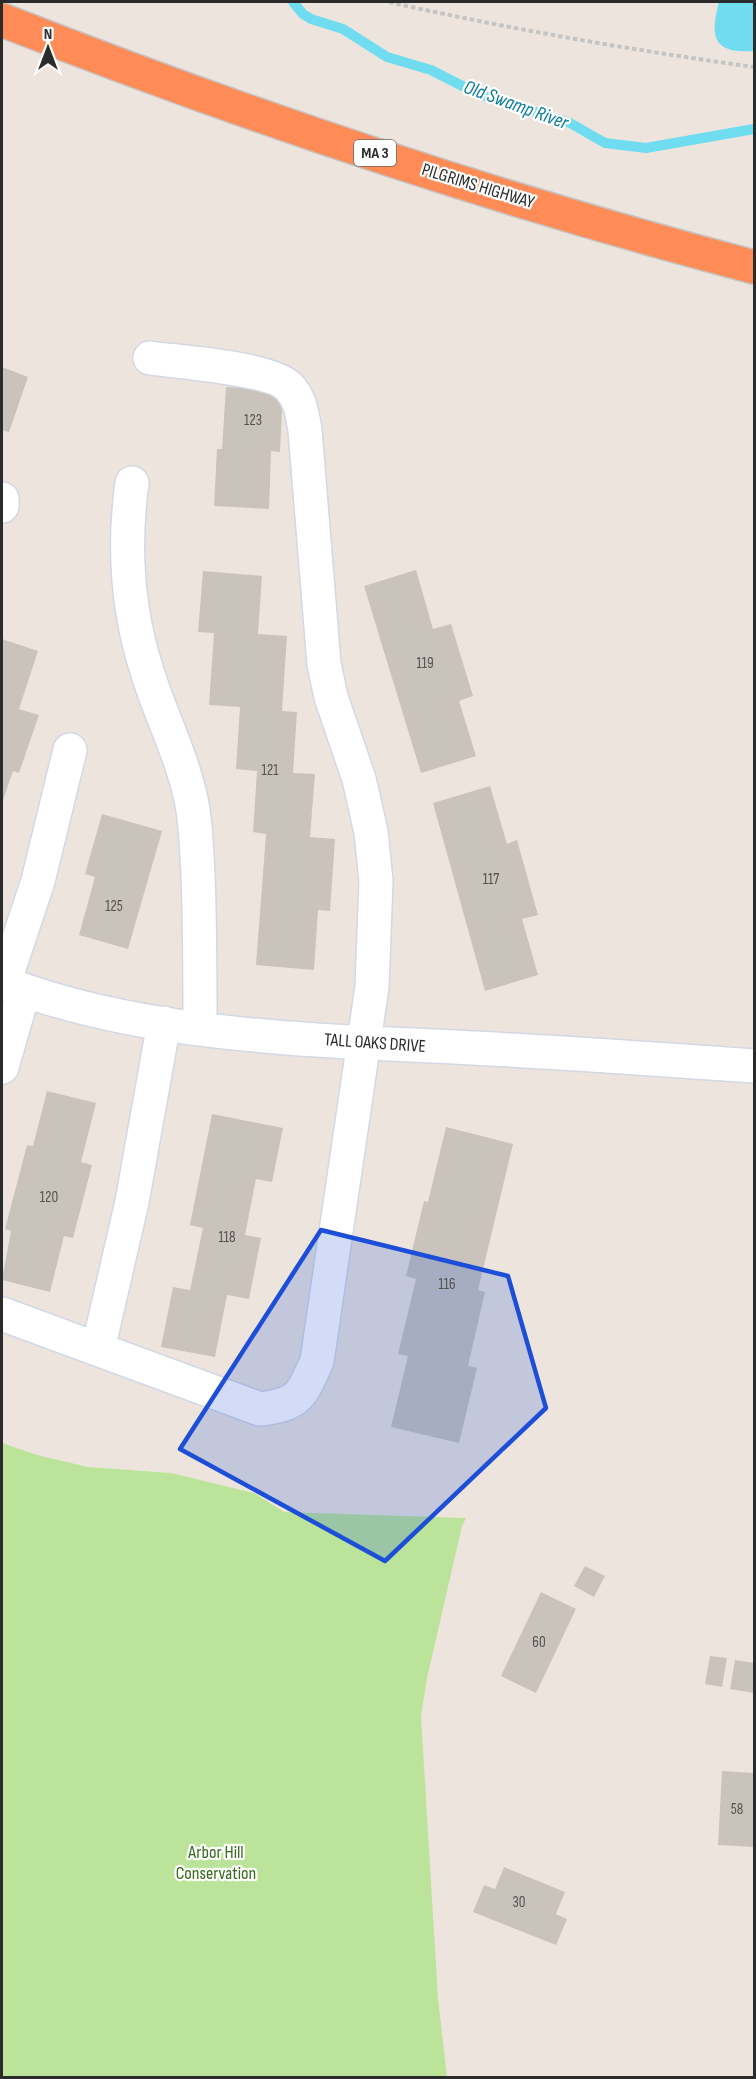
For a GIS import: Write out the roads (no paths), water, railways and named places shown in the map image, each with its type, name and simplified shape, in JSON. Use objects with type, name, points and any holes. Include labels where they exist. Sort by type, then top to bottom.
[{"type":"highway","name":"PILGRIMS HIGHWAY","points":[[2,20],[167,82],[388,158],[502,195],[754,267]]},
{"type":"street","points":[[2,1314],[260,1409],[286,1406],[303,1392],[317,1361],[372,987],[376,881],[371,832],[360,779],[331,697],[324,664],[305,430],[300,402],[288,386],[266,375],[150,358]]},
{"type":"street","points":[[132,483],[126,536],[128,589],[135,629],[147,673],[179,755],[189,788],[195,826],[200,914],[200,1028]]},
{"type":"street","points":[[2,499],[2,506]]},
{"type":"street","points":[[2,1067],[10,985],[41,871],[70,750]]},
{"type":"street","name":"TALL OAKS DRIVE","points":[[10,985],[68,1005],[200,1028],[363,1043],[583,1053],[754,1066]]},
{"type":"street","points":[[98,1349],[132,1202],[164,1023]]},
{"type":"water","points":[[719,2],[754,2],[754,51],[730,49],[722,46],[717,40],[715,24]]},
{"type":"waterway","name":"Old Swamp River","points":[[293,2],[303,14],[311,19],[343,29],[387,57],[431,70],[478,94],[570,123],[605,143],[646,148],[754,129]]},
{"type":"park label","name":"Arbor Hill Conservation","points":[[216,1862]]}]
